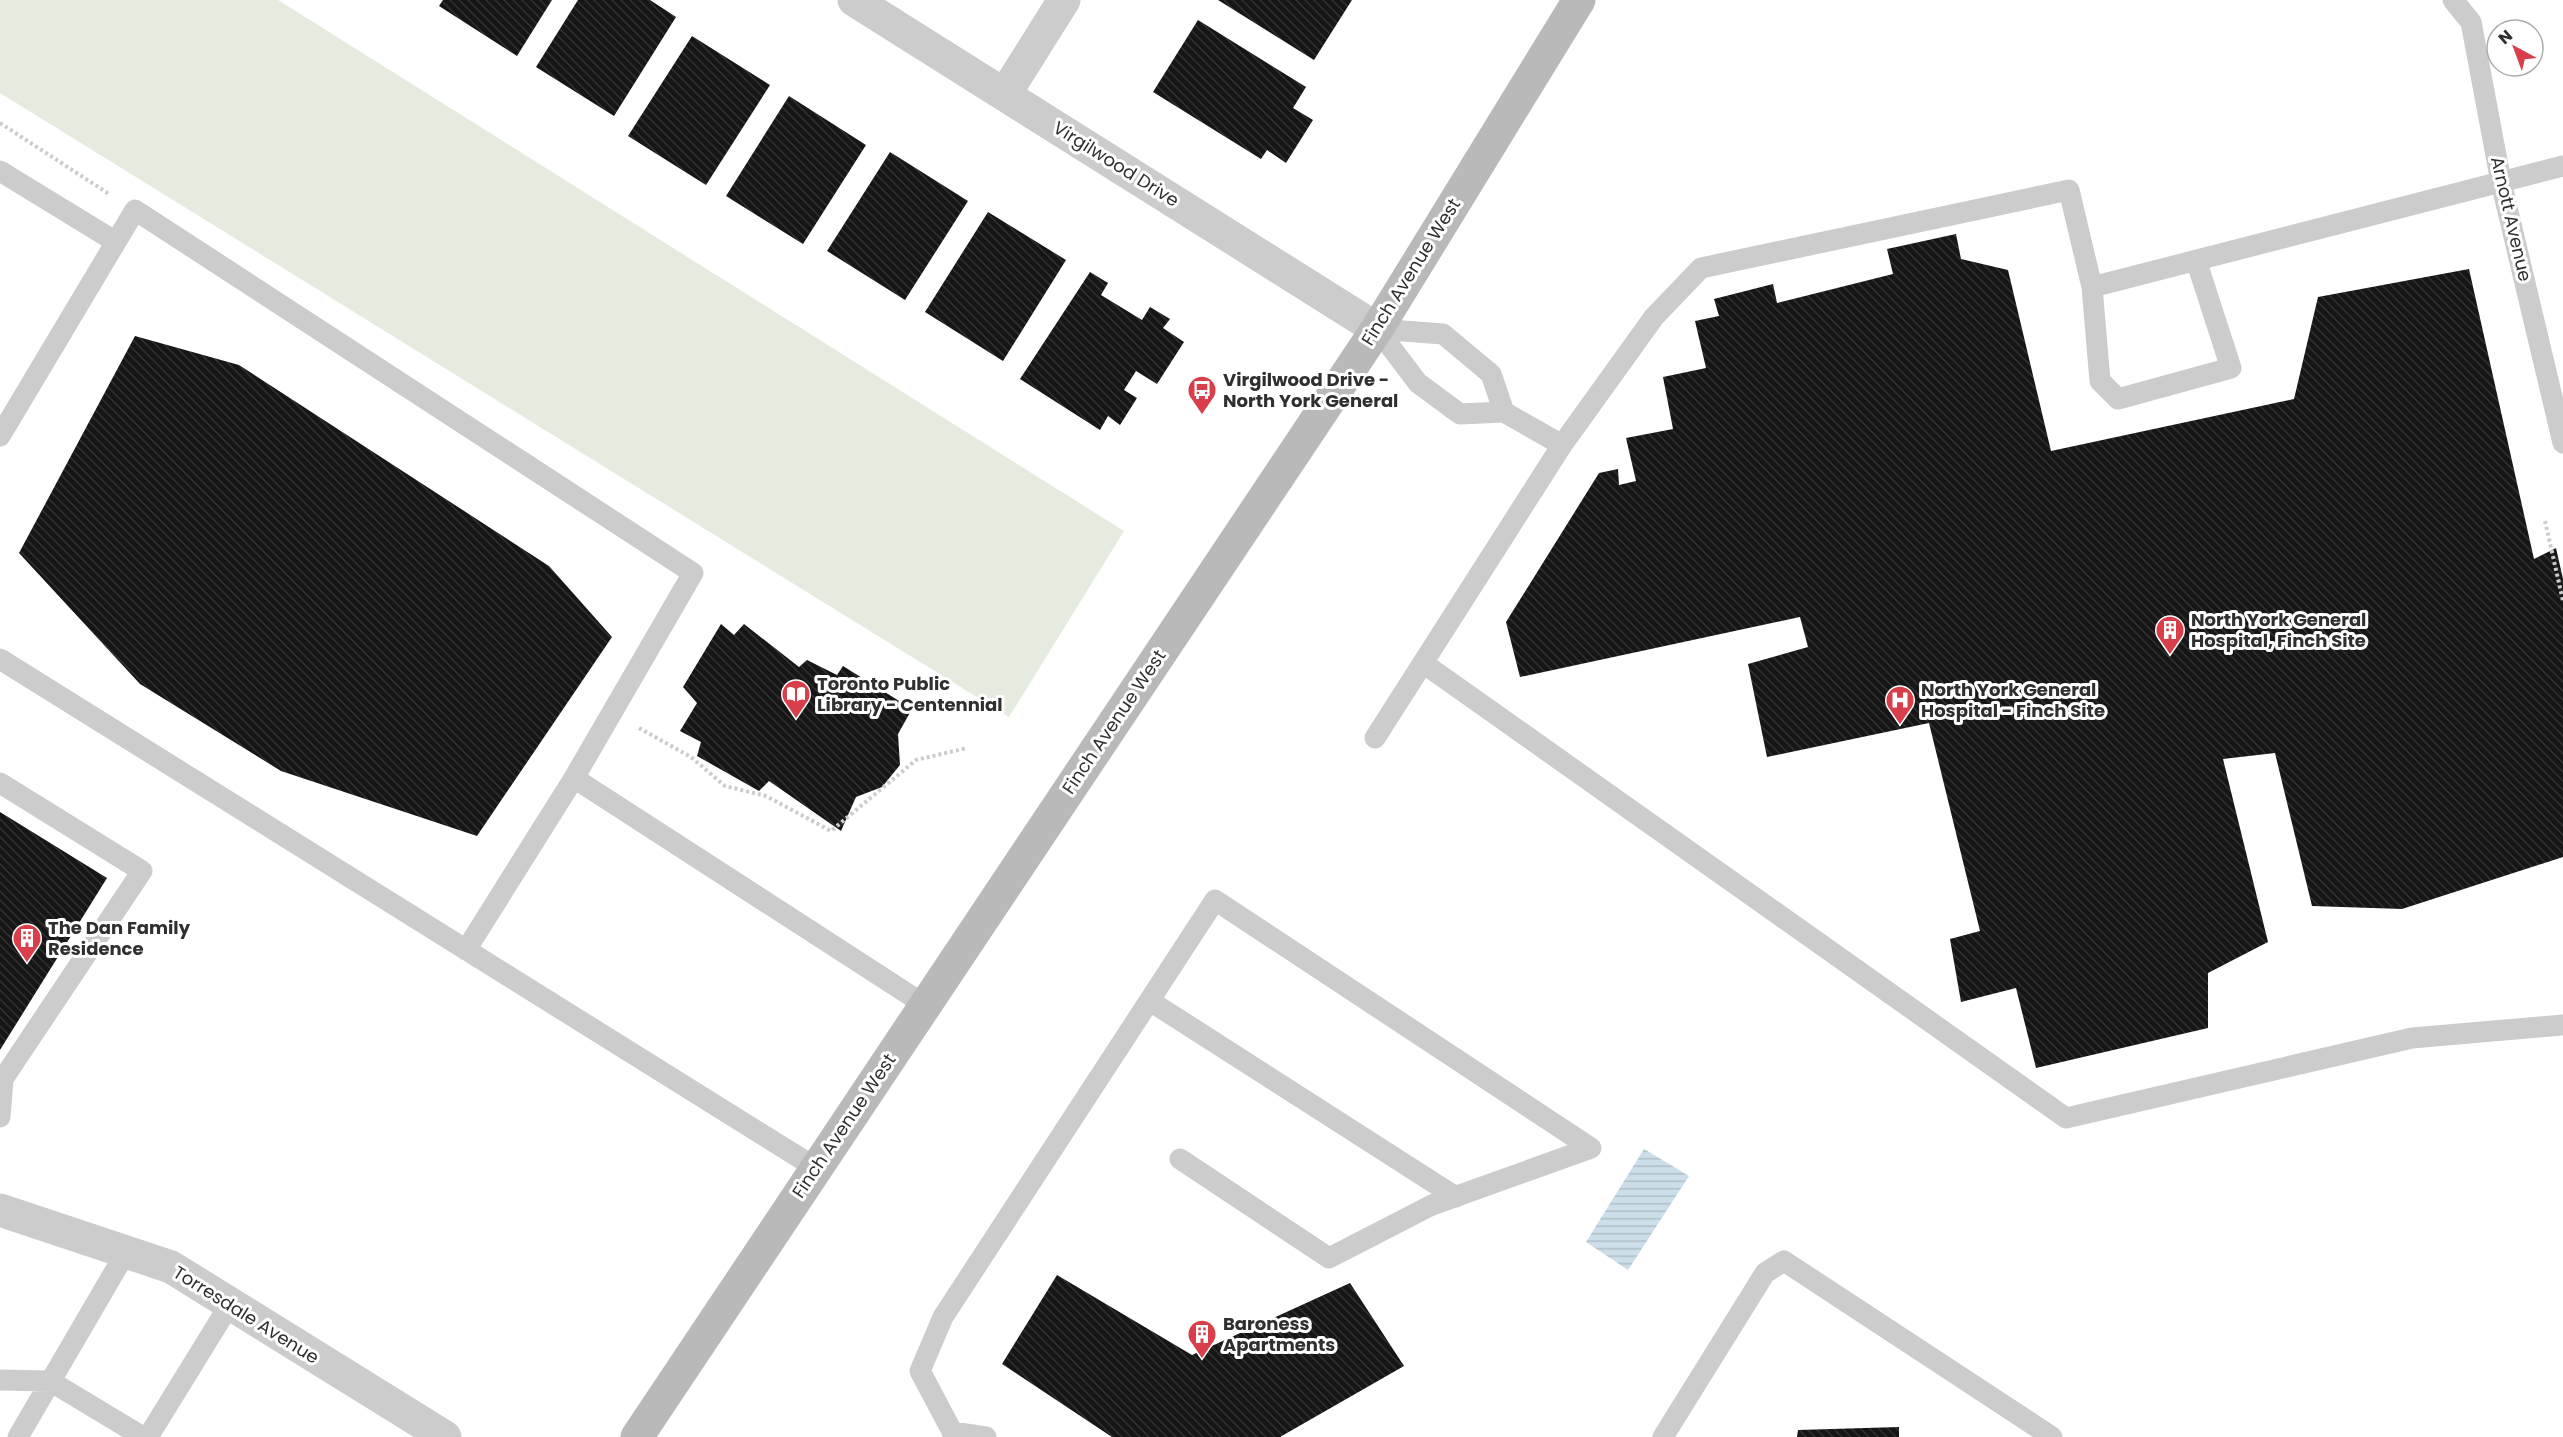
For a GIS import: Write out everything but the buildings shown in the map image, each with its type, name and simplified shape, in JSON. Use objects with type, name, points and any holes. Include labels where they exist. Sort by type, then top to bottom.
[{"type":"main road","name":"Finch Avenue West","points":[[637,1437],[1377,329],[1579,0]]},
{"type":"street","name":"Virgilwood Drive","points":[[854,0],[1377,329]]},
{"type":"street","points":[[1005,94],[1064,0]]},
{"type":"street","name":"Torresdale Avenue","points":[[0,1210],[171,1267],[445,1437]]},
{"type":"lane","name":"Arnott Avenue","points":[[2453,0],[2471,22],[2501,183],[2563,443]]},
{"type":"lane","points":[[2092,287],[2563,166]]},
{"type":"lane","points":[[0,171],[116,242]]},
{"type":"lane","points":[[1375,738],[1562,446],[1654,317],[1701,268],[2069,190],[2092,287],[2100,381],[2118,399],[2231,368],[2196,260]]},
{"type":"lane","points":[[0,436],[135,210],[693,573],[574,778],[466,950]]},
{"type":"lane","points":[[1377,329],[1418,383],[1460,414],[1504,412],[1562,446]]},
{"type":"lane","points":[[1377,329],[1443,334],[1491,374],[1504,412]]},
{"type":"lane","points":[[0,659],[816,1168]]},
{"type":"lane","points":[[1423,663],[2066,1118],[2412,1038],[2563,1025]]},
{"type":"lane","points":[[574,778],[925,1005]]},
{"type":"lane","points":[[0,783],[142,871],[3,1079],[0,1117]]},
{"type":"lane","points":[[986,1437],[953,1435],[920,1371],[943,1317],[1215,900],[1591,1148],[1432,1205],[1329,1258],[1180,1159]]},
{"type":"lane","points":[[1150,1001],[1456,1197]]},
{"type":"lane","points":[[18,1437],[126,1252]]},
{"type":"lane","points":[[1664,1437],[1765,1273],[1784,1261],[2052,1437]]},
{"type":"lane","points":[[148,1437],[230,1304]]},
{"type":"lane","points":[[0,1380],[50,1381],[143,1437]]},
{"type":"path","points":[[0,123],[135,210]]},
{"type":"path","points":[[2545,521],[2563,601]]},
{"type":"path","points":[[612,712],[691,757],[726,786],[766,796],[831,831],[916,760],[967,748]]},
{"type":"shaded area","points":[[0,0],[278,0],[1124,531],[1009,717],[0,93]]},
{"type":"water","points":[[1644,1149],[1689,1176],[1628,1270],[1586,1242]]},
{"type":"place","name":"Virgilwood Drive - North York General","points":[[1202,416]]},
{"type":"place","name":"North York General Hospital, Finch Site","points":[[2170,656]]},
{"type":"place","name":"Toronto Public Library - Centennial","points":[[796,720]]},
{"type":"place","name":"North York General Hospital - Finch Site","points":[[1900,726]]},
{"type":"place","name":"The Dan Family Residence","points":[[27,964]]},
{"type":"place","name":"Baroness Apartments","points":[[1202,1360]]}]
